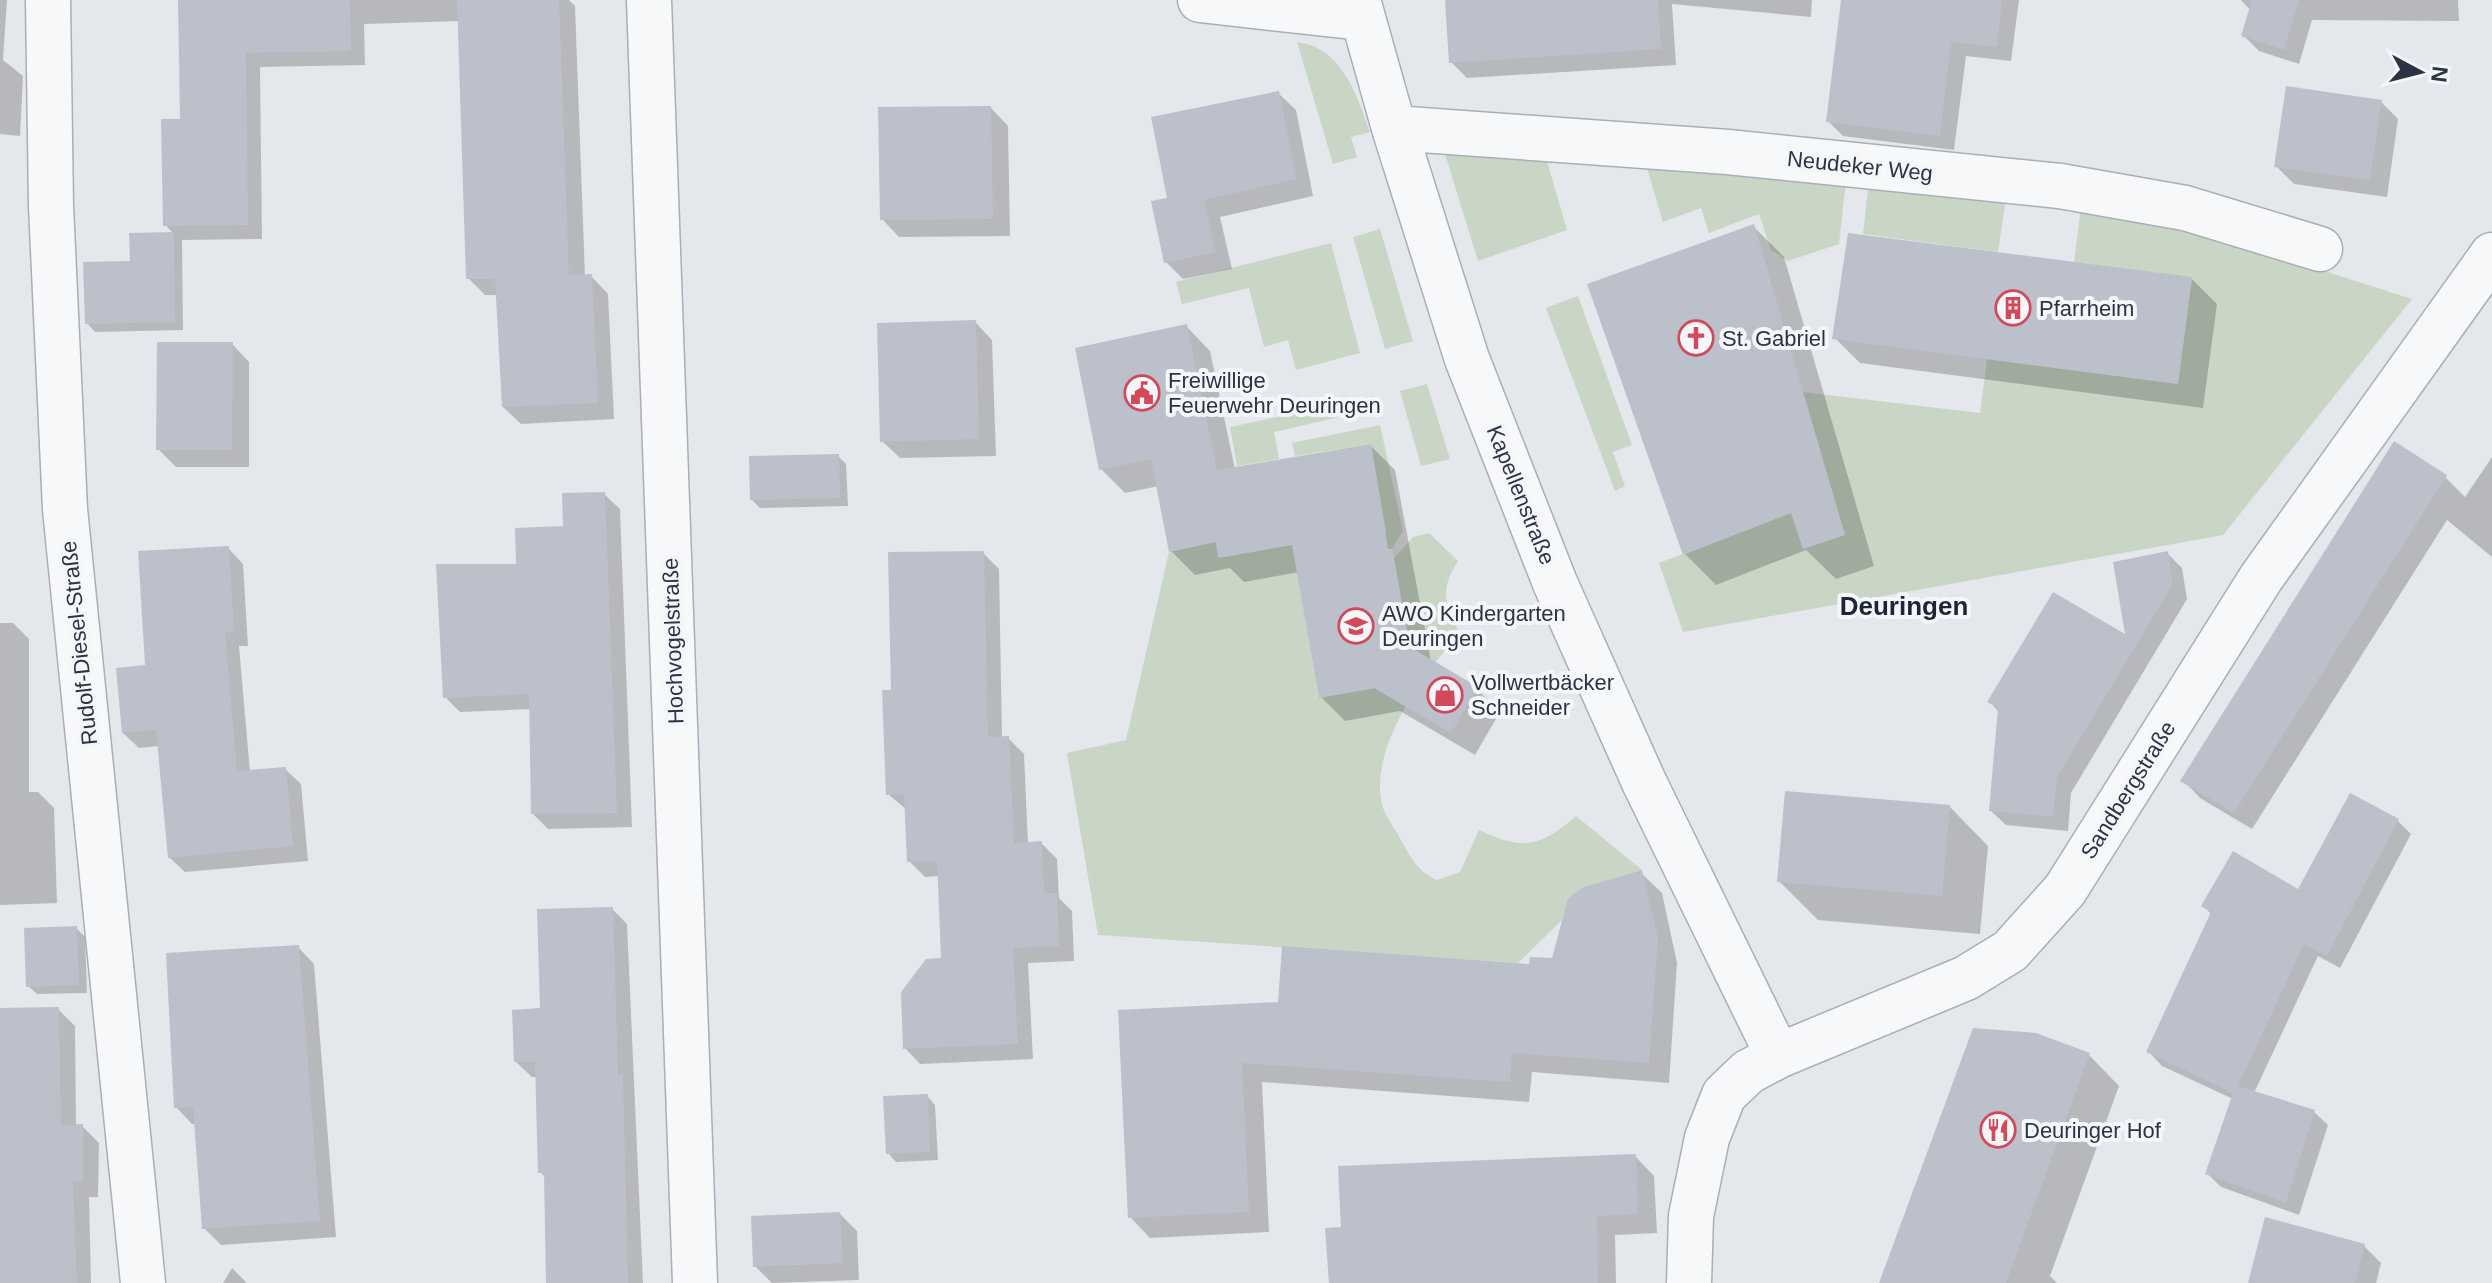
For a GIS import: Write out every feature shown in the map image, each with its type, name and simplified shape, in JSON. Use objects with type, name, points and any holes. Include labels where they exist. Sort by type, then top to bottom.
[{"type":"street","name":"Rudolf-Diesel-Straße","points":[[48,0],[51,206],[65,509],[143,1283]]},
{"type":"street","name":"Hochvogelstraße","points":[[649,0],[695,1283]]},
{"type":"street","points":[[1200,0],[1360,9]]},
{"type":"street","name":"Kapellenstraße","points":[[1360,9],[1467,359],[1555,583],[1644,782],[1778,1056]]},
{"type":"street","name":"Neudeker Weg","points":[[1394,128],[1728,152],[2060,186],[2185,208],[2320,249]]},
{"type":"street","name":"Sandbergstraße","points":[[1689,1283],[1691,1216],[1707,1138],[1724,1095],[1748,1072],[1778,1056],[1966,978],[2010,951],[2065,890],[2261,578],[2382,406],[2480,296],[2492,255]]},
{"type":"green space","points":[[1297,42],[1325,53],[1353,88],[1370,132],[1351,137],[1357,157],[1333,164]]},
{"type":"green space","points":[[1445,154],[1546,158],[1567,230],[1478,261]]},
{"type":"green space","points":[[1646,165],[1846,181],[1839,244],[1788,261],[1771,250],[1759,214],[1709,233],[1701,208],[1663,222]]},
{"type":"green space","points":[[1869,180],[2006,198],[1998,252],[1863,234]]},
{"type":"green space","points":[[2081,208],[2171,222],[2412,299],[2223,535],[1683,632],[1659,563],[1791,513],[1803,549],[1845,535],[1802,392],[1980,413],[1987,359],[2178,384],[2192,278],[2074,262]]},
{"type":"green space","points":[[1380,229],[1413,341],[1385,349],[1353,237]]},
{"type":"green space","points":[[1331,243],[1360,353],[1296,370],[1288,340],[1264,347],[1249,288],[1182,304],[1176,282]]},
{"type":"green space","points":[[1578,296],[1632,445],[1613,452],[1625,486],[1615,491],[1546,308]]},
{"type":"green space","points":[[1427,384],[1450,459],[1421,466],[1400,391]]},
{"type":"green space","points":[[1374,396],[1378,408],[1274,432],[1279,459],[1237,466],[1230,427]]},
{"type":"green space","points":[[1380,425],[1403,531],[1392,549],[1379,550],[1386,531],[1371,444],[1295,456],[1292,443]]},
{"type":"green space","points":[[1429,533],[1458,561],[1448,581],[1446,598],[1460,634],[1415,691],[1390,738],[1383,762],[1380,786],[1383,808],[1412,859],[1424,873],[1437,880],[1460,872],[1479,830],[1507,841],[1530,842],[1552,834],[1576,816],[1642,870],[1583,887],[1568,898],[1562,920],[1518,963],[1098,935],[1067,753],[1126,740],[1169,552],[1216,542],[1218,558],[1328,538],[1297,571],[1319,698],[1416,681],[1394,558],[1413,537]]},
{"type":"building","points":[[178,0],[350,0],[351,51],[246,53],[248,225],[163,226],[161,119],[180,119]]},
{"type":"building","points":[[457,0],[559,0],[569,275],[592,274],[598,403],[502,407],[495,279],[466,279]]},
{"type":"building","points":[[1445,0],[1658,0],[1661,49],[1449,63]]},
{"type":"building","points":[[1841,0],[2002,0],[1997,47],[1951,42],[1940,136],[1826,122]]},
{"type":"building","points":[[2252,0],[2299,0],[2284,50],[2241,36]]},
{"type":"building","points":[[2286,86],[2382,100],[2370,180],[2274,167]]},
{"type":"building","points":[[1279,91],[1297,179],[1204,200],[1216,252],[1164,263],[1151,201],[1167,198],[1151,117]]},
{"type":"building","points":[[991,106],[993,219],[880,220],[878,107]]},
{"type":"building","name":"St. Gabriel","points":[[1754,224],[1845,535],[1803,549],[1791,513],[1683,555],[1587,284]]},
{"type":"building","points":[[174,232],[175,322],[85,324],[83,262],[130,261],[129,233]]},
{"type":"building","name":"Pfarrheim","points":[[1848,233],[2192,277],[2178,384],[1832,339]]},
{"type":"building","points":[[976,320],[979,439],[880,442],[877,323]]},
{"type":"building","points":[[1187,324],[1217,470],[1371,444],[1388,549],[1392,549],[1410,647],[1478,687],[1451,733],[1374,688],[1319,698],[1292,545],[1218,558],[1216,542],[1169,552],[1151,459],[1099,470],[1075,348]]},
{"type":"building","points":[[157,342],[233,342],[232,450],[156,450]]},
{"type":"building","points":[[2394,441],[2447,475],[2234,813],[2180,781]]},
{"type":"building","points":[[839,454],[840,498],[750,500],[749,456]]},
{"type":"building","points":[[605,492],[617,813],[531,814],[529,694],[443,698],[436,564],[516,564],[515,528],[563,526],[562,493]]},
{"type":"building","points":[[229,546],[234,631],[225,632],[237,771],[286,767],[293,846],[168,858],[156,730],[122,733],[116,668],[145,665],[138,551]]},
{"type":"building","points":[[984,551],[988,737],[1009,736],[1014,843],[1042,841],[1044,893],[1057,893],[1059,946],[1013,948],[1018,1044],[903,1049],[901,992],[926,959],[941,958],[937,861],[907,862],[904,794],[886,795],[882,690],[891,690],[888,552]]},
{"type":"building","points":[[2168,551],[2173,584],[2057,777],[2053,817],[1989,811],[1998,708],[1987,702],[2053,592],[2125,634],[2113,562]]},
{"type":"building","points":[[1785,791],[1950,805],[1942,896],[1777,882]]},
{"type":"building","points":[[2350,793],[2399,819],[2327,956],[2304,944],[2238,1086],[2315,1110],[2286,1203],[2205,1174],[2233,1093],[2146,1052],[2211,912],[2201,906],[2233,851],[2298,889]]},
{"type":"building","points":[[1642,870],[1658,938],[1649,1063],[1512,1053],[1510,1082],[1242,1063],[1249,1212],[1128,1218],[1118,1010],[1278,1002],[1282,946],[1529,964],[1530,957],[1552,958],[1568,898],[1583,887]]},
{"type":"building","points":[[613,907],[618,1074],[623,1074],[628,1283],[546,1283],[544,1173],[538,1173],[535,1062],[514,1062],[512,1010],[540,1008],[537,909]]},
{"type":"building","points":[[77,926],[79,985],[26,987],[24,928]]},
{"type":"building","points":[[299,945],[320,1221],[202,1229],[193,1107],[174,1108],[166,953]]},
{"type":"building","points":[[59,1007],[61,1125],[83,1124],[83,1182],[73,1181],[77,1283],[0,1283],[0,1008]]},
{"type":"building","name":"Deuringer Hof","points":[[1973,1028],[2036,1033],[2090,1053],[2006,1283],[1879,1283]]},
{"type":"building","points":[[928,1094],[930,1152],[886,1154],[883,1096]]},
{"type":"building","points":[[1636,1154],[1638,1214],[1597,1216],[1598,1283],[1329,1283],[1325,1228],[1341,1227],[1338,1166]]},
{"type":"building","points":[[840,1212],[843,1263],[753,1267],[751,1216]]},
{"type":"building","points":[[2265,1217],[2365,1244],[2355,1283],[2248,1283]]},
{"type":"place","name":"Pfarrheim","points":[[2013,308]]},
{"type":"place","name":"St. Gabriel","points":[[1696,338]]},
{"type":"place","name":"Freiwillige Feuerwehr Deuringen","points":[[1142,393]]},
{"type":"place","name":"AWO Kindergarten Deuringen","points":[[1356,626]]},
{"type":"place","name":"Vollwertbäcker Schneider","points":[[1445,695]]},
{"type":"place","name":"Deuringer Hof","points":[[1998,1130]]},
{"type":"district","name":"Deuringen","points":[[1904,606]]}]
